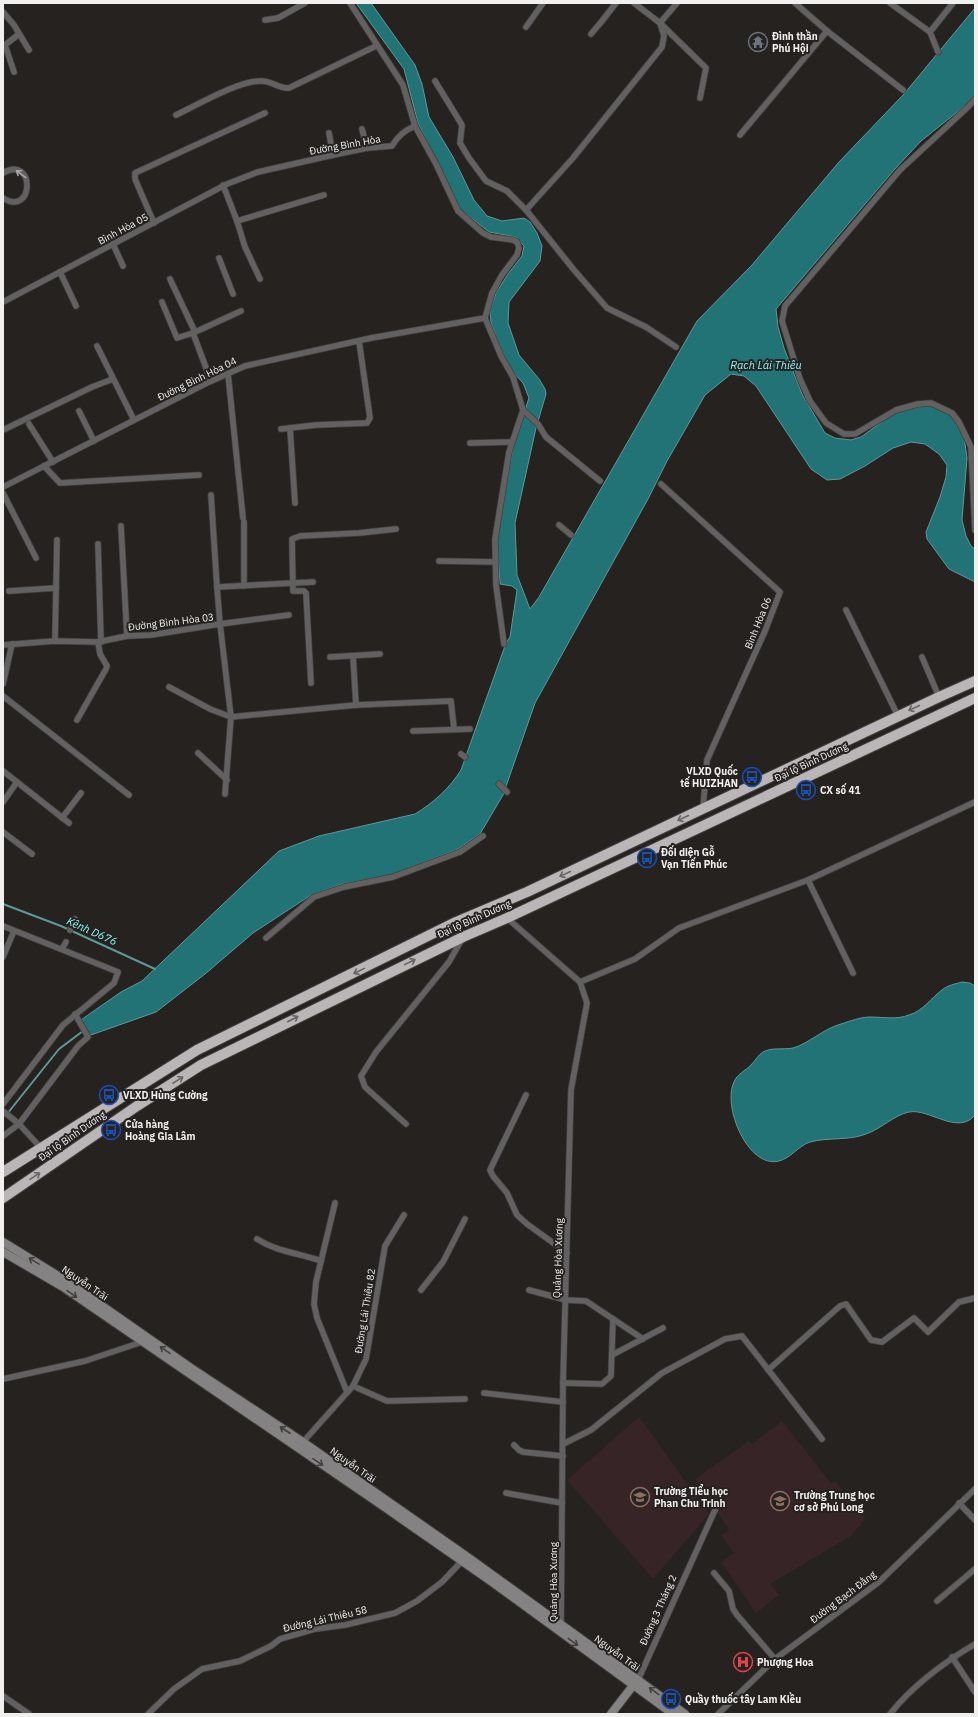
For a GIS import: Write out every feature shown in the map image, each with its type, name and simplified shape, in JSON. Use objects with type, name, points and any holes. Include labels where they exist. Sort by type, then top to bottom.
[{"type":"highway","name":"Đại lộ Bình Dương","points":[[3,1172],[197,1050],[456,922],[527,892],[849,739],[975,681]]},
{"type":"highway","name":"Đại lộ Bình Dương","points":[[3,1198],[137,1106],[200,1065],[463,937],[507,918],[975,698]]},
{"type":"highway","points":[[849,739],[856,753]]},
{"type":"highway","points":[[722,799],[729,813]]},
{"type":"highway","points":[[456,922],[463,937]]},
{"type":"main road","name":"Nguyễn Trãi","points":[[3,1242],[68,1282],[254,1415],[303,1442],[635,1683],[673,1714]]},
{"type":"main road","name":"Nguyễn Trãi","points":[[3,1252],[63,1287],[142,1342],[254,1415],[426,1532],[462,1561],[561,1629]]},
{"type":"main road","name":"Nguyễn Trãi","points":[[635,1683],[685,1714]]},
{"type":"main road","name":"Đường 3 Tháng 2","points":[[611,1714],[635,1683]]},
{"type":"street","points":[[265,20],[278,18],[305,3]]},
{"type":"street","points":[[350,3],[376,46],[403,85],[415,126],[433,157],[458,211],[483,233],[491,237],[513,240],[518,245],[517,255],[502,275],[492,293],[485,318],[501,356],[513,377],[523,410],[538,424],[546,437],[600,481]]},
{"type":"street","points":[[526,27],[543,3]]},
{"type":"street","points":[[590,34],[616,3]]},
{"type":"street","points":[[634,3],[660,23],[706,68],[700,98]]},
{"type":"street","points":[[660,23],[677,3]]},
{"type":"street","points":[[795,3],[827,31],[903,90]]},
{"type":"street","points":[[890,3],[930,32],[938,52]]},
{"type":"street","points":[[930,32],[953,3]]},
{"type":"street","points":[[3,12],[14,25],[29,50]]},
{"type":"street","points":[[526,210],[573,158],[662,47],[664,36],[660,23]]},
{"type":"street","points":[[740,135],[827,31]]},
{"type":"street","points":[[14,72],[5,45],[19,34]]},
{"type":"street","points":[[176,115],[243,83],[262,80],[272,82],[284,88],[290,88],[376,46]]},
{"type":"street","points":[[435,81],[462,125],[460,143],[469,158],[486,180],[507,191],[526,210],[574,270],[607,308],[646,327],[676,347]]},
{"type":"street","points":[[975,99],[968,108],[900,170],[785,306],[782,321],[800,379],[810,401],[826,423],[844,434],[855,434],[896,410],[918,404],[931,403],[952,413],[959,422],[970,447],[975,530]]},
{"type":"street","points":[[154,223],[135,179],[135,173],[265,113]]},
{"type":"street","name":"Đường Bình Hòa","points":[[252,174],[367,148],[390,147],[399,136],[409,128],[415,126]]},
{"type":"street","points":[[362,129],[367,148]]},
{"type":"street","points":[[329,133],[333,155]]},
{"type":"street","points":[[3,173],[11,170],[20,171],[26,178],[28,186],[25,195],[18,200],[9,201],[3,198]]},
{"type":"street","name":"Bình Hòa 05","points":[[3,302],[222,186],[252,174]]},
{"type":"street","points":[[222,186],[237,221],[245,247],[260,278]]},
{"type":"street","points":[[237,221],[324,195]]},
{"type":"street","points":[[114,244],[123,266]]},
{"type":"street","points":[[219,258],[233,294]]},
{"type":"street","points":[[60,272],[76,306]]},
{"type":"street","points":[[170,279],[194,332],[211,381]]},
{"type":"street","points":[[162,302],[177,338],[241,311]]},
{"type":"street","name":"Đường Bình Hòa 04","points":[[4,485],[53,462],[211,381],[245,366],[359,341],[485,318]]},
{"type":"street","points":[[281,429],[367,423],[370,418],[359,341]]},
{"type":"street","points":[[97,346],[134,420]]},
{"type":"street","points":[[228,374],[244,520],[244,586]]},
{"type":"street","points":[[3,430],[92,387],[113,379]]},
{"type":"street","points":[[504,644],[496,585],[495,539],[511,442],[523,410]]},
{"type":"street","points":[[79,411],[94,441]]},
{"type":"street","points":[[29,424],[53,462]]},
{"type":"street","points":[[290,428],[296,503]]},
{"type":"street","points":[[470,443],[511,442]]},
{"type":"street","points":[[44,466],[60,483],[199,475]]},
{"type":"street","name":"Bình Hòa 06","points":[[662,486],[780,592],[765,631],[707,760],[703,808]]},
{"type":"street","points":[[3,493],[36,558]]},
{"type":"street","points":[[211,495],[220,624],[289,615]]},
{"type":"street","points":[[559,525],[570,535]]},
{"type":"street","points":[[121,526],[127,636]]},
{"type":"street","points":[[311,683],[306,593],[304,591],[294,591],[292,541],[295,538],[396,529]]},
{"type":"street","points":[[55,642],[57,540]]},
{"type":"street","points":[[77,720],[107,666],[100,654],[99,642],[98,544]]},
{"type":"street","points":[[439,561],[496,562]]},
{"type":"street","points":[[217,587],[312,582]]},
{"type":"street","points":[[9,591],[56,588]]},
{"type":"street","points":[[846,610],[898,716]]},
{"type":"street","name":"Đường Bình Hòa 03","points":[[3,645],[55,642],[99,642],[127,636],[150,635],[220,624],[231,717],[225,794]]},
{"type":"street","points":[[3,684],[12,644]]},
{"type":"street","points":[[330,657],[380,654]]},
{"type":"street","points":[[353,656],[356,705]]},
{"type":"street","points":[[922,657],[939,697]]},
{"type":"street","points":[[169,687],[210,709],[231,717],[356,705],[451,700],[454,729]]},
{"type":"street","points":[[3,696],[129,795]]},
{"type":"street","points":[[413,731],[470,728]]},
{"type":"street","points":[[198,753],[227,780]]},
{"type":"street","points":[[3,771],[69,823]]},
{"type":"street","points":[[3,802],[17,782]]},
{"type":"street","points":[[498,784],[508,792]]},
{"type":"street","points":[[62,818],[82,793]]},
{"type":"street","points":[[507,918],[580,982],[635,959],[679,928],[808,880],[975,802]]},
{"type":"street","points":[[3,832],[32,854]]},
{"type":"street","points":[[266,938],[314,897],[344,887],[393,876],[460,852],[483,836]]},
{"type":"street","points":[[808,880],[853,973]]},
{"type":"street","points":[[70,930],[75,919]]},
{"type":"street","points":[[3,926],[118,972],[114,983],[75,1014],[54,1036],[3,1104]]},
{"type":"street","points":[[3,957],[14,931]]},
{"type":"street","points":[[406,1124],[365,1087],[361,1076],[376,1052],[449,962],[463,937]]},
{"type":"street","points":[[62,950],[66,942]]},
{"type":"street","name":"Quảng Hòa Xương","points":[[561,1629],[563,1383],[571,1090],[587,1003],[580,982]]},
{"type":"street","points":[[3,1136],[19,1124],[78,1046],[88,1037],[75,1014]]},
{"type":"street","points":[[526,1095],[490,1170],[493,1176],[508,1193],[517,1215],[567,1253]]},
{"type":"street","points":[[3,1111],[19,1124],[41,1148]]},
{"type":"street","points":[[335,1203],[314,1293],[317,1318],[347,1392]]},
{"type":"street","name":"Đường Lái Thiêu 82","points":[[303,1442],[353,1386],[366,1359],[386,1246],[404,1215]]},
{"type":"street","points":[[422,1290],[443,1262],[465,1219]]},
{"type":"street","points":[[257,1239],[273,1248],[302,1254],[321,1261]]},
{"type":"street","points":[[529,1290],[566,1300],[586,1302],[643,1339]]},
{"type":"street","points":[[768,1370],[840,1306],[846,1304],[871,1340],[882,1342],[914,1318],[928,1332],[959,1302],[975,1298]]},
{"type":"street","points":[[563,1383],[602,1384],[611,1376],[612,1319]]},
{"type":"street","points":[[612,1356],[663,1328]]},
{"type":"street","points":[[563,1444],[591,1430],[662,1372],[725,1339],[742,1336],[822,1439]]},
{"type":"street","points":[[3,1379],[84,1361],[151,1340]]},
{"type":"street","points":[[353,1386],[387,1401],[465,1399]]},
{"type":"street","points":[[484,1393],[563,1402]]},
{"type":"street","points":[[514,1445],[518,1450],[523,1452],[563,1456]]},
{"type":"street","name":"Đường Bạch Đằng","points":[[718,1714],[775,1659],[879,1582],[975,1489]]},
{"type":"street","points":[[506,1493],[562,1504]]},
{"type":"street","points":[[959,1503],[975,1520]]},
{"type":"street","name":"Đường 3 Tháng 2","points":[[635,1683],[715,1510]]},
{"type":"street","name":"Đường Lái Thiêu 58","points":[[148,1714],[174,1689],[202,1669],[240,1661],[271,1646],[280,1639],[315,1629],[345,1625],[394,1613],[417,1601],[442,1582],[462,1561]]},
{"type":"street","points":[[937,1601],[975,1569]]},
{"type":"street","points":[[714,1574],[730,1593],[734,1611],[775,1659]]},
{"type":"street","points":[[890,1714],[903,1697],[952,1657],[975,1644]]},
{"type":"street","points":[[952,1657],[975,1692]]},
{"type":"street","points":[[3,1696],[29,1714]]},
{"type":"shaded area","name":"Trường Tiểu học Phan Chu Trinh","points":[[639,1417],[709,1514],[653,1579],[567,1480]]},
{"type":"shaded area","name":"Trường Trung học cơ sở Phú Long","points":[[782,1421],[831,1483],[836,1482],[865,1519],[851,1536],[770,1584],[779,1595],[756,1613],[721,1562],[734,1553],[721,1535],[729,1530],[695,1479],[749,1441],[752,1444]]},
{"type":"water","name":"Rạch Lái Thiêu","points":[[356,3],[371,3],[415,65],[422,84],[429,117],[453,157],[474,200],[487,216],[502,221],[524,218],[530,222],[537,233],[542,246],[540,261],[509,302],[508,323],[519,355],[539,379],[545,389],[546,394],[536,428],[515,523],[517,575],[530,609],[539,597],[697,321],[752,265],[839,162],[904,94],[975,8],[975,94],[966,105],[921,141],[894,170],[776,309],[778,327],[784,348],[802,394],[825,433],[835,438],[851,440],[861,437],[894,413],[932,404],[953,417],[964,436],[967,458],[962,520],[966,536],[971,546],[975,549],[975,582],[949,569],[927,539],[926,532],[946,477],[947,465],[939,454],[925,444],[911,442],[893,448],[865,466],[840,479],[827,480],[811,469],[756,386],[744,376],[731,374],[705,395],[667,461],[648,499],[535,703],[503,795],[480,834],[458,849],[391,875],[342,884],[311,895],[253,933],[205,974],[156,1012],[88,1036],[78,1022],[121,992],[142,981],[279,851],[319,836],[415,814],[441,795],[461,770],[506,643],[510,637],[517,590],[512,586],[500,584],[497,539],[514,442],[529,398],[523,383],[512,371],[500,347],[491,323],[490,311],[496,293],[522,256],[524,246],[516,237],[489,232],[460,209],[418,123],[404,69]]},
{"type":"water","points":[[962,982],[970,983],[975,986],[975,1115],[968,1121],[960,1123],[952,1122],[917,1112],[909,1112],[898,1116],[872,1132],[859,1136],[810,1142],[779,1161],[768,1161],[757,1155],[748,1146],[740,1134],[735,1120],[731,1093],[737,1077],[751,1065],[761,1053],[766,1050],[789,1049],[799,1046],[834,1026],[856,1019],[870,1017],[904,1017],[919,1011],[944,988]]},
{"type":"waterway","name":"Kênh D676","points":[[3,904],[61,926],[155,969]]},
{"type":"waterway","points":[[3,1117],[59,1049],[83,1031]]},
{"type":"place","name":"Đình thần Phú Hội","points":[[758,42]]},
{"type":"place","name":"VLXD Quốc tế HUIZHAN","points":[[752,777]]},
{"type":"place","name":"CX số 41","points":[[806,790]]},
{"type":"place","name":"Đối diện Gỗ Vạn Tiến Phúc","points":[[647,858]]},
{"type":"place","name":"VLXD Hùng Cường","points":[[109,1095]]},
{"type":"place","name":"Cửa hàng Hoàng Gia Lâm","points":[[111,1130]]},
{"type":"place","name":"Trường Tiểu học Phan Chu Trinh","points":[[640,1497]]},
{"type":"place","name":"Trường Trung học cơ sở Phú Long","points":[[780,1501]]},
{"type":"place","name":"Phượng Hoa","points":[[743,1662]]},
{"type":"place","name":"Quầy thuốc tây Lam Kiều","points":[[671,1699]]}]
